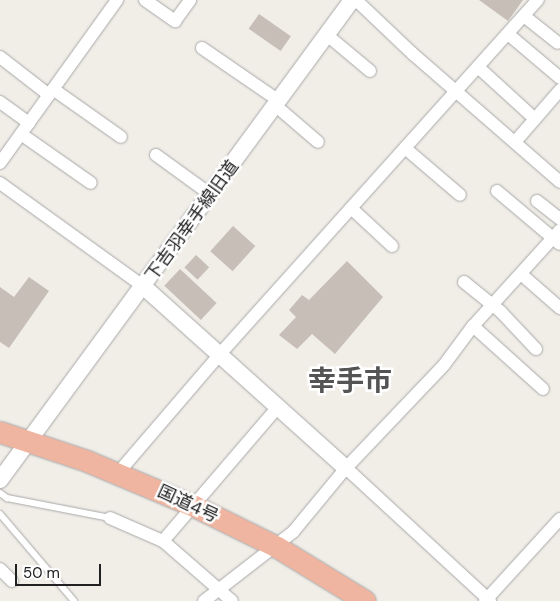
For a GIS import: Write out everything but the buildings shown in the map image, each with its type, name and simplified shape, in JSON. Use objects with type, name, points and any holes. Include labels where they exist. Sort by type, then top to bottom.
[{"type":"highway","name":"国道4号","points":[[0,432],[28,440],[118,473],[194,506],[276,547],[359,599]]},
{"type":"street","points":[[145,0],[175,21],[190,0]]},
{"type":"street","name":"下吉羽幸手線旧道","points":[[0,480],[212,195],[352,0]]},
{"type":"street","points":[[356,0],[560,182]]},
{"type":"street","points":[[118,473],[220,354],[538,0]]},
{"type":"street","points":[[0,163],[116,1]]},
{"type":"street","points":[[524,16],[558,43]]},
{"type":"street","points":[[508,34],[560,78]]},
{"type":"street","points":[[327,35],[370,71]]},
{"type":"street","points":[[202,48],[277,104],[318,142]]},
{"type":"street","points":[[0,57],[121,138]]},
{"type":"street","points":[[478,67],[535,119]]},
{"type":"street","points":[[515,142],[560,90]]},
{"type":"street","points":[[0,102],[29,123]]},
{"type":"street","points":[[21,134],[91,183]]},
{"type":"street","points":[[405,148],[460,195]]},
{"type":"street","points":[[156,155],[212,195]]},
{"type":"street","points":[[0,183],[144,287],[346,468],[487,600],[560,519]]},
{"type":"street","points":[[204,601],[218,587],[276,547],[294,532],[346,468],[444,364],[473,326],[521,274],[558,238],[497,191]]},
{"type":"street","points":[[537,201],[560,219]]},
{"type":"street","points":[[351,208],[392,246]]},
{"type":"street","points":[[521,274],[560,308]]},
{"type":"street","points":[[464,282],[520,329],[536,349]]},
{"type":"street","points":[[473,326],[543,389]]},
{"type":"street","points":[[162,541],[278,407]]},
{"type":"street","points":[[110,518],[162,541],[218,587],[232,601]]},
{"type":"street","points":[[0,569],[12,581]]},
{"type":"lane","points":[[0,493],[7,498],[110,518]]},
{"type":"lane","points":[[0,514],[74,601]]},
{"type":"district","name":"幸手市","points":[[350,381]]}]
